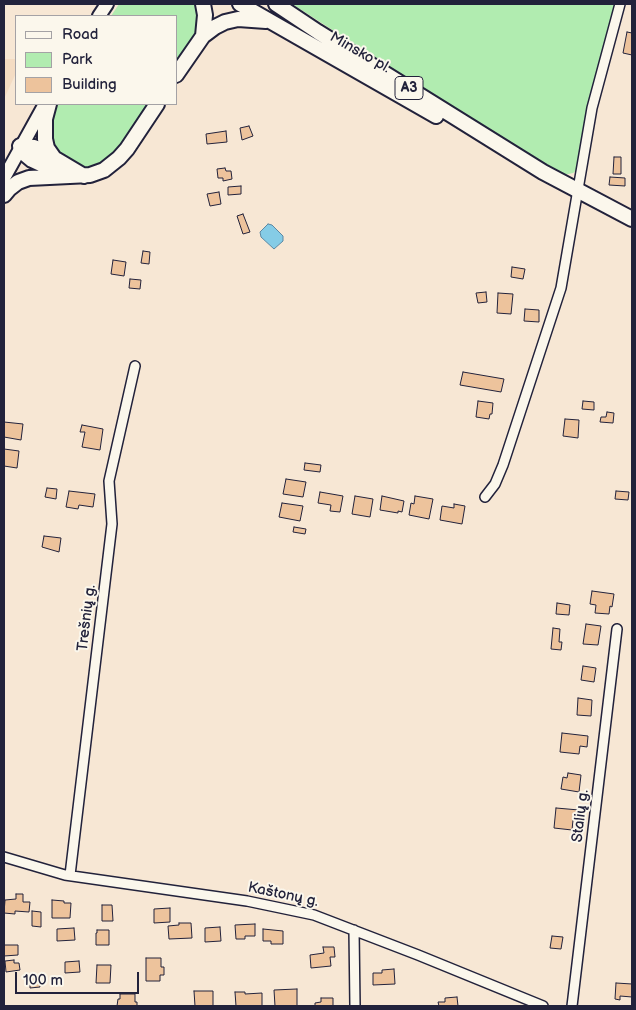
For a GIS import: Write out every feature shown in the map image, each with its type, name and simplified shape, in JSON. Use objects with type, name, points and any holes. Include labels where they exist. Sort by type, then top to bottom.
[{"type":"highway","points":[[202,36],[205,15],[204,4]]},
{"type":"highway","name":"Minsko pl.","points":[[240,4],[494,149],[543,172],[632,219]]},
{"type":"highway","name":"Minsko pl.","points":[[276,4],[543,172]]},
{"type":"highway","points":[[178,72],[202,36],[225,22],[250,19],[272,22]]},
{"type":"highway","points":[[47,105],[45,139],[47,148],[54,158]]},
{"type":"highway","points":[[4,195],[18,182],[29,178],[77,176],[104,170],[119,158],[156,105]]},
{"type":"highway","points":[[20,146],[34,147],[54,158],[77,176]]},
{"type":"highway","points":[[20,146],[26,156],[32,160],[77,176]]},
{"type":"main road","points":[[100,15],[107,4]]},
{"type":"main road","points":[[4,178],[20,146],[46,105]]},
{"type":"street","points":[[485,497],[495,484],[503,465],[561,288],[592,108],[620,4]]},
{"type":"street","name":"Trešnių g.","points":[[70,875],[112,524],[109,481],[135,366]]},
{"type":"street","name":"Stalių g.","points":[[572,1006],[617,629]]},
{"type":"street","name":"Kaštonų g.","points":[[4,857],[26,865],[70,875],[246,901],[314,915],[543,1006]]},
{"type":"street","points":[[354,930],[355,1006]]},
{"type":"shaded area","points":[[4,59],[15,59],[15,75],[4,99]]},
{"type":"green space","points":[[119,4],[199,4],[199,22],[196,34],[178,61],[178,15],[112,15]]},
{"type":"green space","points":[[292,4],[617,4],[596,81],[576,171],[564,175]]},
{"type":"green space","points":[[56,105],[148,105],[112,155],[93,167],[77,168],[51,148],[49,120]]},
{"type":"water","points":[[268,224],[272,225],[283,236],[283,241],[274,249],[261,237],[260,232]]},
{"type":"building","points":[[627,32],[632,33],[632,55],[623,53]]},
{"type":"building","points":[[249,126],[253,136],[242,140],[240,128]]},
{"type":"building","points":[[226,131],[227,142],[207,144],[206,134]]},
{"type":"building","points":[[614,157],[621,157],[621,174],[613,174]]},
{"type":"building","points":[[225,168],[226,171],[231,171],[232,179],[223,181],[223,178],[218,178],[217,169]]},
{"type":"building","points":[[610,177],[625,178],[625,186],[609,185]]},
{"type":"building","points":[[241,186],[241,194],[228,195],[228,187]]},
{"type":"building","points":[[219,192],[221,204],[210,206],[207,194]]},
{"type":"building","points":[[243,214],[250,232],[243,234],[237,216]]},
{"type":"building","points":[[143,251],[150,252],[149,264],[141,263]]},
{"type":"building","points":[[113,260],[126,262],[124,276],[111,274]]},
{"type":"building","points":[[512,267],[525,269],[523,279],[511,277]]},
{"type":"building","points":[[130,279],[141,280],[140,289],[129,288]]},
{"type":"building","points":[[486,292],[487,302],[478,303],[476,293]]},
{"type":"building","points":[[498,293],[513,294],[511,314],[497,313]]},
{"type":"building","points":[[525,309],[539,310],[539,322],[524,321]]},
{"type":"building","points":[[463,372],[504,379],[501,392],[460,385]]},
{"type":"building","points":[[478,401],[493,403],[492,414],[490,414],[489,419],[476,417]]},
{"type":"building","points":[[583,401],[594,402],[594,410],[582,409]]},
{"type":"building","points":[[607,412],[614,413],[613,423],[600,422],[601,417],[606,417]]},
{"type":"building","points":[[565,419],[579,420],[578,438],[563,436]]},
{"type":"building","points":[[4,422],[23,424],[21,440],[4,437]]},
{"type":"building","points":[[82,425],[103,429],[100,450],[82,447],[85,432],[80,432]]},
{"type":"building","points":[[4,449],[19,451],[17,468],[4,466]]},
{"type":"building","points":[[305,463],[321,465],[320,472],[304,470]]},
{"type":"building","points":[[286,479],[306,482],[303,497],[283,494]]},
{"type":"building","points":[[47,488],[57,489],[56,499],[45,497]]},
{"type":"building","points":[[69,491],[95,494],[93,507],[79,505],[78,509],[66,507]]},
{"type":"building","points":[[616,491],[629,492],[628,500],[615,499]]},
{"type":"building","points":[[320,492],[343,496],[340,512],[330,511],[331,505],[318,503]]},
{"type":"building","points":[[355,496],[373,499],[370,517],[352,514]]},
{"type":"building","points":[[382,496],[404,501],[402,512],[380,510]]},
{"type":"building","points":[[415,496],[433,499],[429,519],[409,515],[411,503],[414,504]]},
{"type":"building","points":[[282,503],[303,506],[300,521],[279,517]]},
{"type":"building","points":[[454,504],[465,506],[462,524],[440,520],[442,506],[454,508]]},
{"type":"building","points":[[294,527],[306,529],[305,534],[293,532]]},
{"type":"building","points":[[44,536],[61,538],[59,552],[42,547]]},
{"type":"building","points":[[592,591],[614,594],[609,614],[595,613],[596,605],[590,604]]},
{"type":"building","points":[[557,603],[570,605],[569,615],[556,614]]},
{"type":"building","points":[[586,624],[601,626],[598,645],[583,644]]},
{"type":"building","points":[[553,628],[560,629],[559,642],[562,642],[561,650],[551,649]]},
{"type":"building","points":[[583,666],[596,668],[594,682],[581,680]]},
{"type":"building","points":[[578,698],[592,700],[591,716],[577,715]]},
{"type":"building","points":[[562,733],[588,736],[587,747],[580,746],[579,754],[560,752]]},
{"type":"building","points":[[568,773],[581,775],[579,792],[561,789],[563,777],[567,778]]},
{"type":"building","points":[[556,808],[579,810],[578,820],[573,820],[572,830],[554,828]]},
{"type":"building","points":[[16,894],[23,894],[23,902],[30,902],[29,912],[15,911],[15,914],[4,913],[5,900],[16,899]]},
{"type":"building","points":[[52,900],[71,903],[70,918],[52,918]]},
{"type":"building","points":[[102,905],[112,905],[113,921],[102,921]]},
{"type":"building","points":[[170,908],[170,922],[154,923],[154,909]]},
{"type":"building","points":[[32,911],[41,912],[41,927],[32,926]]},
{"type":"building","points":[[179,923],[191,923],[192,938],[169,939],[168,926],[179,925]]},
{"type":"building","points":[[255,924],[255,936],[245,936],[245,939],[236,939],[235,925]]},
{"type":"building","points":[[220,927],[221,941],[205,942],[205,928]]},
{"type":"building","points":[[74,928],[75,940],[57,941],[57,929]]},
{"type":"building","points":[[263,929],[283,931],[283,944],[271,944],[271,941],[263,941]]},
{"type":"building","points":[[97,930],[109,930],[109,945],[96,945]]},
{"type":"building","points":[[552,936],[563,937],[561,949],[550,948]]},
{"type":"building","points":[[4,945],[18,945],[18,955],[4,956]]},
{"type":"building","points":[[323,947],[334,947],[335,957],[330,957],[331,966],[311,968],[310,955],[324,953]]},
{"type":"building","points":[[146,958],[161,958],[161,967],[164,967],[164,975],[160,975],[160,981],[146,981]]},
{"type":"building","points":[[14,960],[14,963],[19,963],[20,970],[6,972],[5,961]]},
{"type":"building","points":[[79,961],[80,972],[65,973],[65,962]]},
{"type":"building","points":[[97,965],[111,965],[110,983],[96,983]]},
{"type":"building","points":[[394,969],[395,984],[373,985],[373,973],[382,973],[382,970]]},
{"type":"building","points":[[30,976],[40,976],[40,987],[30,988]]},
{"type":"building","points":[[616,983],[632,984],[632,997],[620,996],[620,1000],[615,999]]},
{"type":"building","points":[[297,989],[297,1006],[275,1006],[274,990]]},
{"type":"building","points":[[194,991],[213,991],[213,1006],[195,1006]]},
{"type":"building","points":[[235,992],[245,992],[245,994],[262,993],[262,1006],[236,1006]]},
{"type":"building","points":[[120,994],[135,994],[137,1006],[117,1006]]},
{"type":"building","points":[[457,997],[458,1006],[439,1006],[438,1002],[445,1002],[445,998]]},
{"type":"building","points":[[321,998],[333,998],[333,1006],[315,1006],[315,1003],[321,1002]]}]
